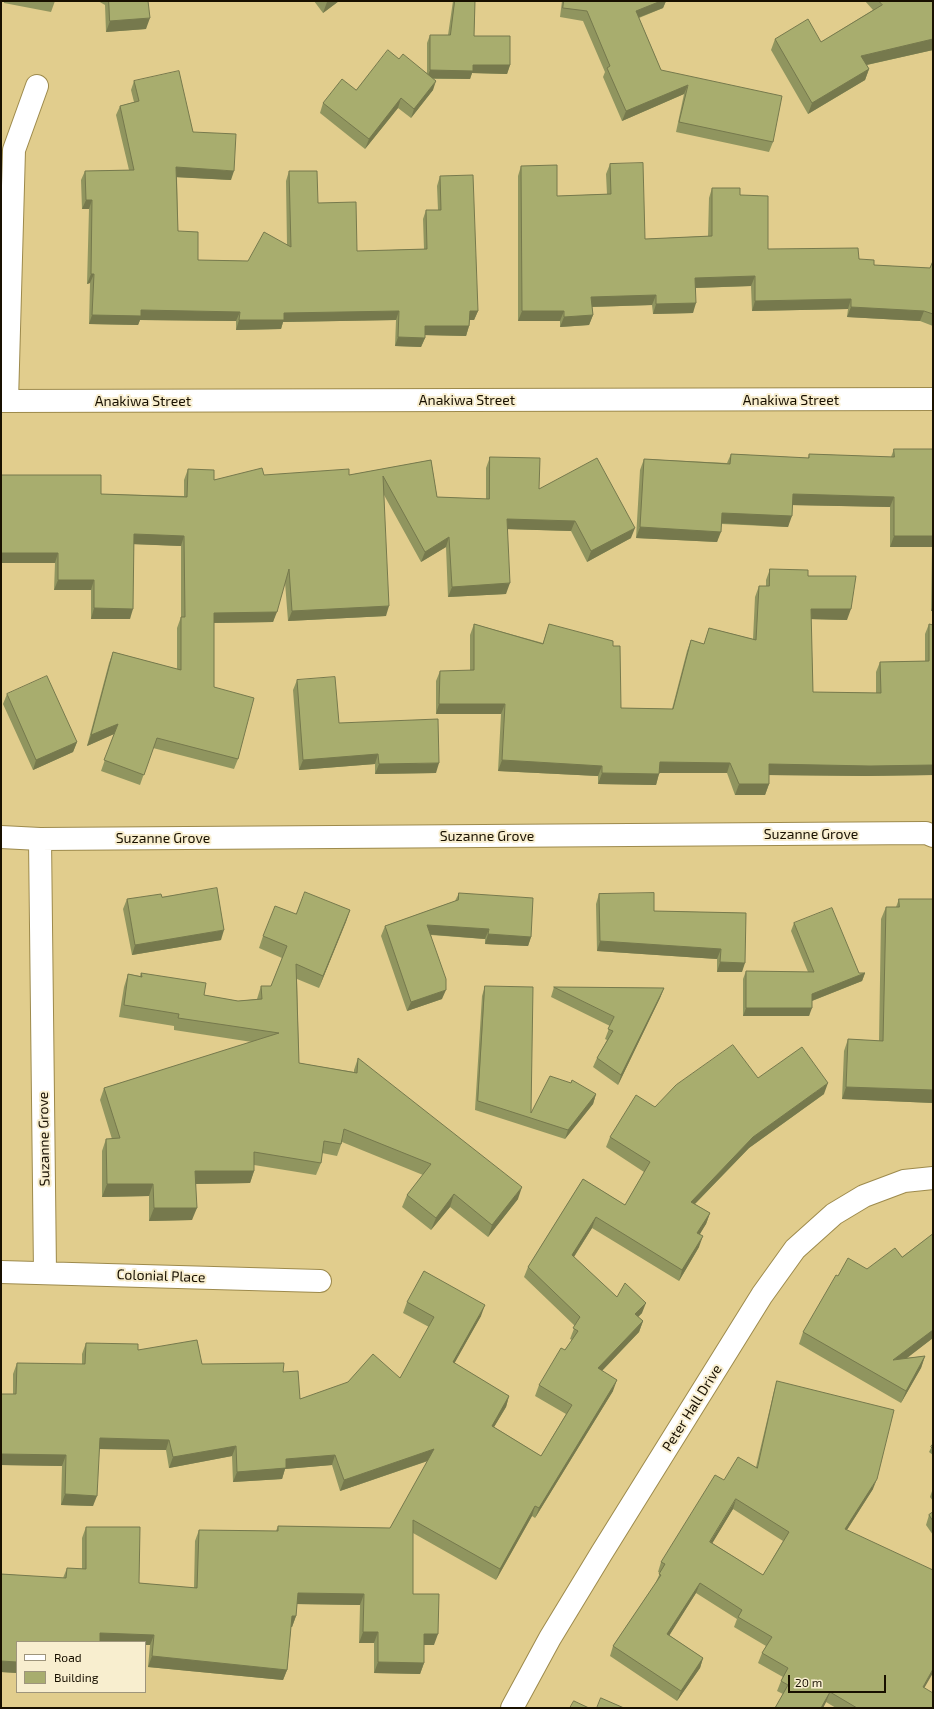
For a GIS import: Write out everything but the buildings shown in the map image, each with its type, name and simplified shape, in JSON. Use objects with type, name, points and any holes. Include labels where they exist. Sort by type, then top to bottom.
[{"type":"street","points":[[4,401],[14,150],[37,86]]},
{"type":"street","name":"Anakiwa Street","points":[[4,401],[933,399]]},
{"type":"street","name":"Suzanne Grove","points":[[1,837],[918,833],[926,833],[933,836]]},
{"type":"street","name":"Suzanne Grove","points":[[40,838],[45,1272]]},
{"type":"street","name":"Peter Hall Drive","points":[[512,1708],[550,1638],[762,1295],[795,1249],[834,1214],[864,1196],[904,1182],[933,1178]]},
{"type":"street","name":"Colonial Place","points":[[1,1272],[45,1272],[320,1281]]}]
